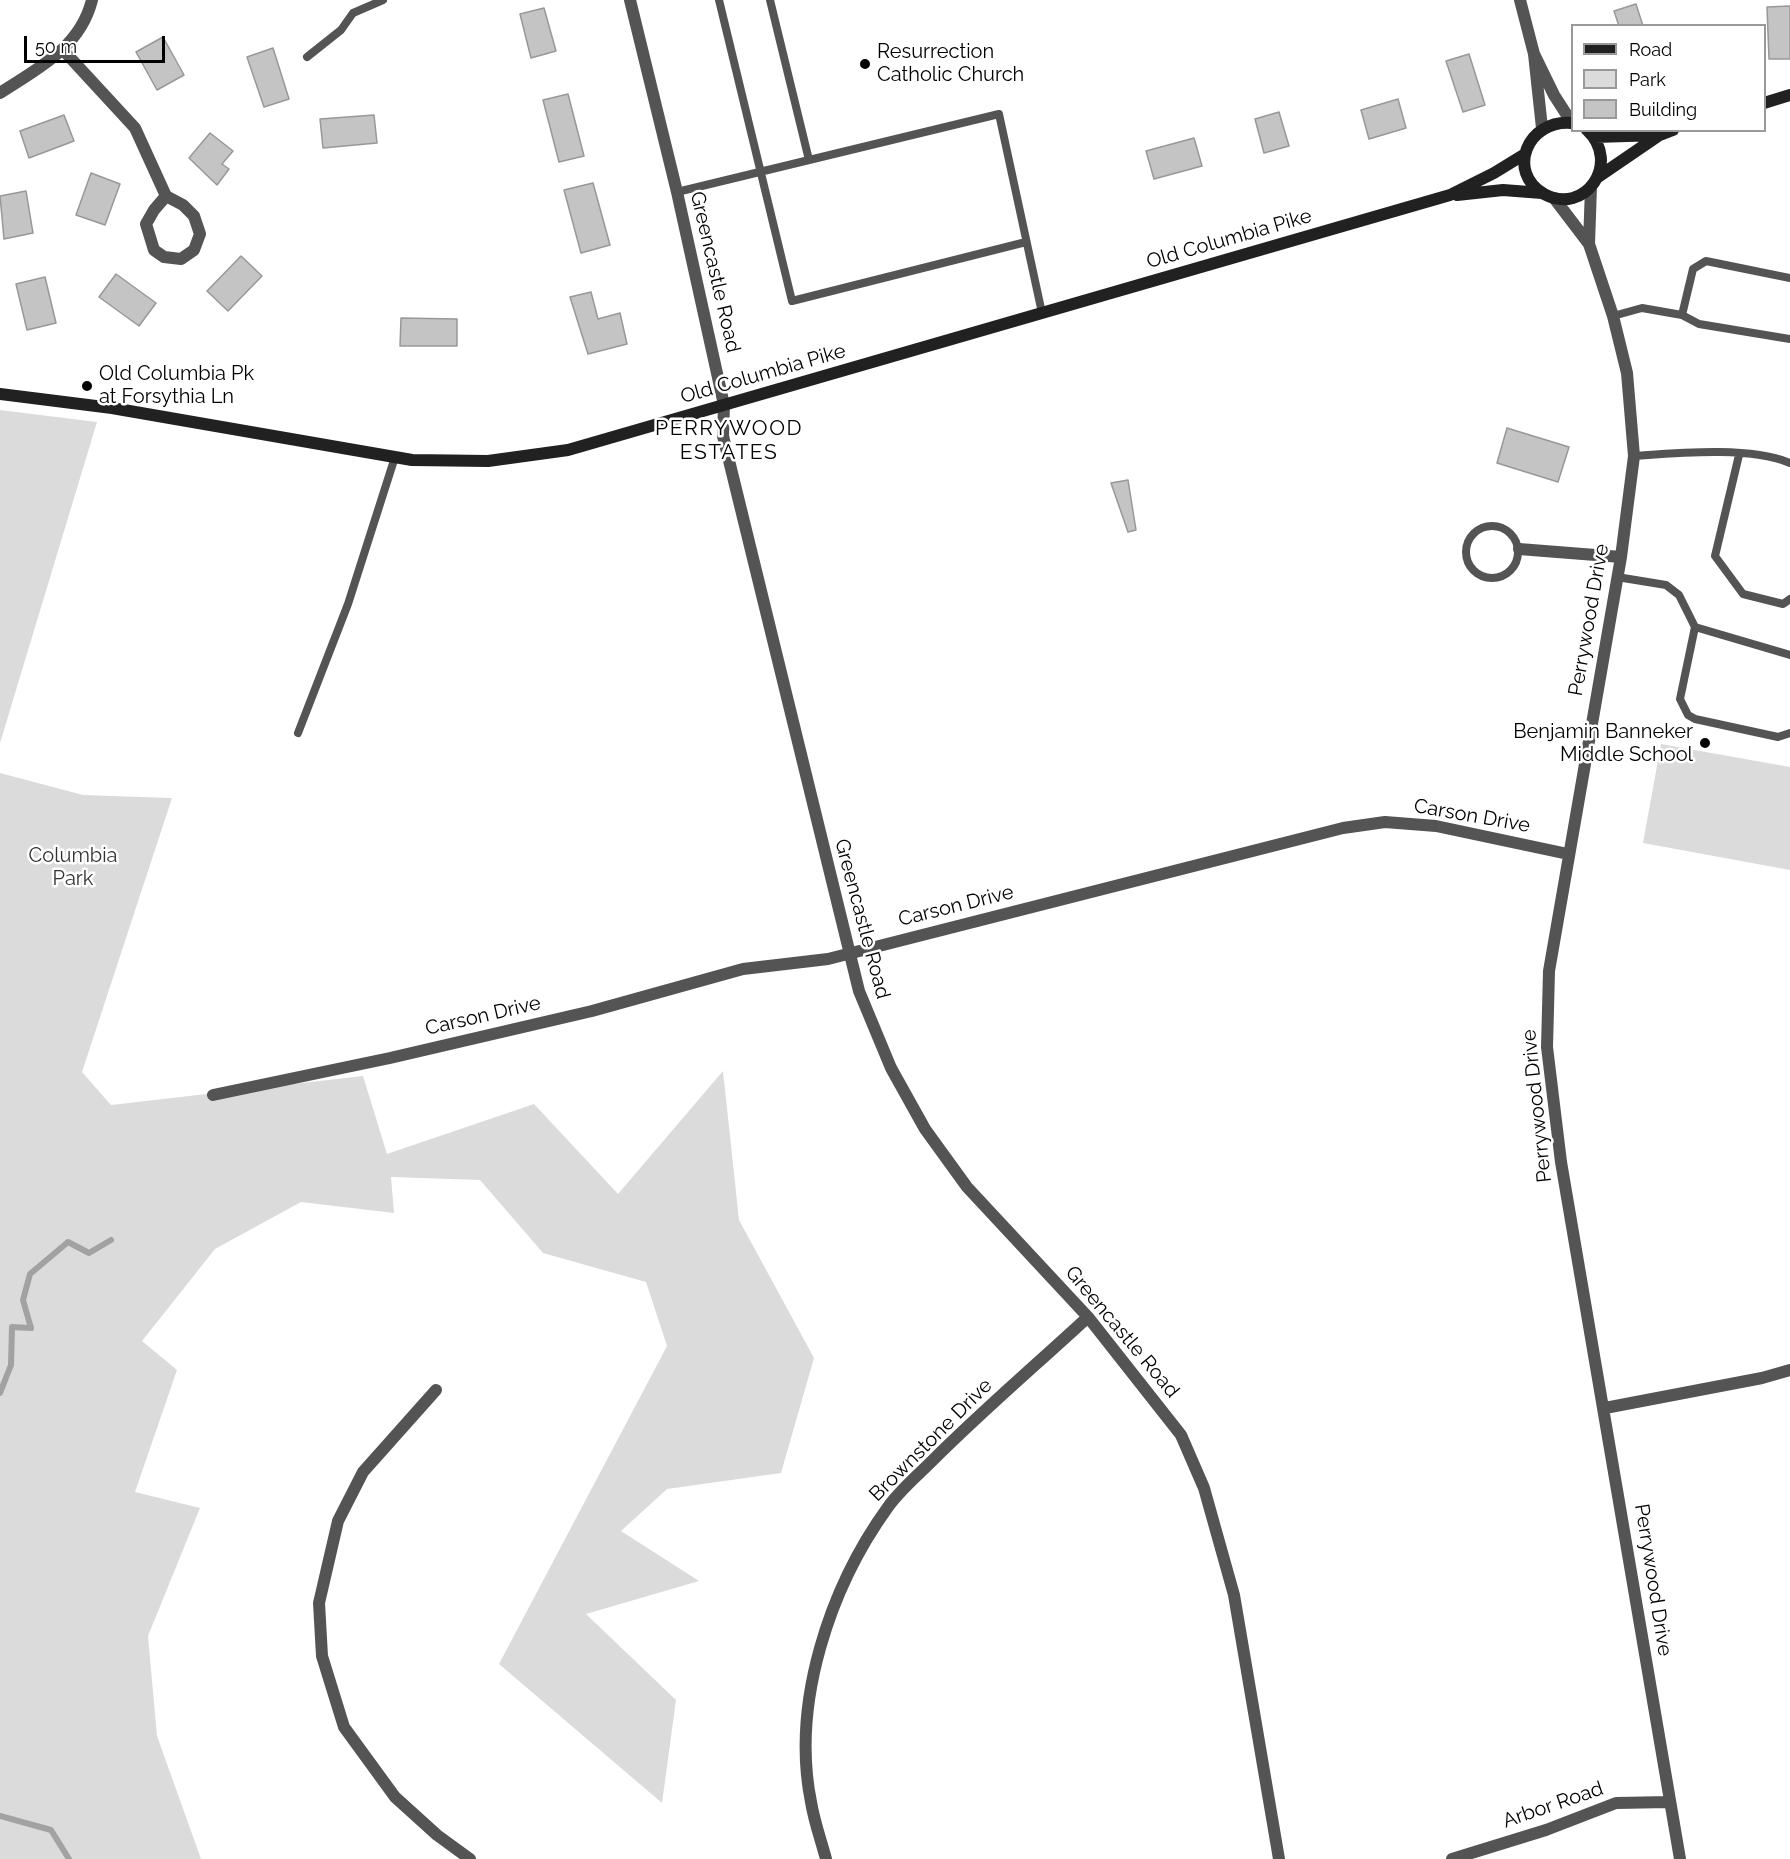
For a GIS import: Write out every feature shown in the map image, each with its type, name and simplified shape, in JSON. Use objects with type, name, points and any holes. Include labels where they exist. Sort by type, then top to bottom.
[{"type":"main road","points":[[1766,101],[1790,95]]},
{"type":"main road","points":[[1542,193],[1532,183],[1526,171],[1525,154],[1530,141],[1542,128],[1560,122],[1571,123]]},
{"type":"main road","points":[[1554,198],[1568,199],[1594,182],[1614,164],[1668,132]]},
{"type":"main road","points":[[1594,182],[1602,159],[1591,134],[1660,135]]},
{"type":"main road","name":"Old Columbia Pike","points":[[0,394],[112,408],[412,460],[488,461],[568,450],[1450,195],[1494,173],[1525,154]]},
{"type":"main road","name":"Old Columbia Pike","points":[[1450,195],[1503,190],[1542,193],[1554,198]]},
{"type":"street","points":[[0,93],[64,51],[90,9],[92,0]]},
{"type":"street","name":"Greencastle Road","points":[[630,0],[677,192],[724,405],[723,436],[859,991],[891,1068],[925,1129],[967,1187],[1088,1317],[1181,1435],[1204,1488],[1234,1595],[1279,1859]]},
{"type":"street","points":[[1520,0],[1534,54],[1542,128]]},
{"type":"street","points":[[64,51],[135,128],[166,196],[183,205],[194,216],[200,234],[194,250],[181,259],[164,257],[154,250],[149,239],[146,224],[166,196]]},
{"type":"street","points":[[1534,54],[1554,95],[1571,121]]},
{"type":"street","name":"Perrywood Drive","points":[[1589,244],[1594,182]]},
{"type":"street","name":"Perrywood Drive","points":[[1554,198],[1589,244],[1613,316],[1627,373],[1634,456],[1621,557],[1549,971],[1547,1047],[1561,1162],[1605,1408],[1680,1859]]},
{"type":"street","points":[[1519,549],[1621,557]]},
{"type":"street","name":"Carson Drive","points":[[213,1095],[390,1058],[592,1011],[743,969],[828,958],[1343,828],[1385,822],[1436,826],[1568,854]]},
{"type":"street","name":"Brownstone Drive","points":[[826,1859],[810,1801],[806,1746],[810,1699],[828,1616],[850,1564],[889,1505],[949,1444],[1088,1317]]},
{"type":"street","points":[[1605,1408],[1762,1378],[1790,1370]]},
{"type":"street","points":[[435,1390],[363,1472],[338,1521],[319,1602],[322,1656],[344,1727],[382,1780],[395,1797],[437,1835],[470,1859]]},
{"type":"street","name":"Arbor Road","points":[[1452,1859],[1546,1830],[1616,1803],[1669,1802]]},
{"type":"lane","points":[[307,57],[341,30],[353,13],[383,0]]},
{"type":"lane","points":[[719,0],[792,301],[1026,242]]},
{"type":"lane","points":[[770,0],[808,160]]},
{"type":"lane","points":[[677,192],[999,114],[1042,313]]},
{"type":"lane","points":[[1682,315],[1692,269],[1706,261],[1790,278]]},
{"type":"lane","points":[[1613,316],[1642,308],[1682,315],[1699,324],[1790,339]]},
{"type":"lane","points":[[1634,456],[1696,452],[1777,458],[1790,463]]},
{"type":"lane","points":[[1739,455],[1715,556],[1743,594],[1784,603],[1790,599]]},
{"type":"lane","points":[[298,733],[348,604],[395,457]]},
{"type":"lane","points":[[1495,525],[1511,533],[1519,549],[1515,566],[1503,576],[1494,578],[1478,574],[1467,561],[1466,553],[1471,536],[1477,530],[1495,525]]},
{"type":"lane","points":[[1617,577],[1666,585],[1679,595],[1695,627],[1680,699],[1688,715],[1695,719],[1778,737],[1790,733]]},
{"type":"lane","points":[[1695,627],[1790,655]]},
{"type":"green space","points":[[0,410],[97,422],[0,743]]},
{"type":"green space","points":[[1661,744],[1790,767],[1790,870],[1643,843]]},
{"type":"green space","name":"Columbia Park","points":[[0,773],[83,795],[172,798],[82,1072],[111,1105],[363,1076],[387,1154],[534,1104],[618,1194],[723,1071],[739,1220],[814,1358],[781,1473],[667,1489],[621,1531],[699,1581],[586,1614],[676,1700],[662,1803],[499,1664],[667,1346],[646,1282],[543,1253],[480,1180],[391,1177],[394,1213],[301,1202],[215,1249],[142,1341],[177,1370],[135,1492],[200,1508],[148,1636],[157,1736],[201,1859],[0,1859]]},
{"type":"building","points":[[1636,4],[1642,24],[1618,24],[1614,11]]},
{"type":"building","points":[[1790,6],[1790,59],[1769,59],[1767,7]]},
{"type":"building","points":[[544,8],[556,51],[531,58],[520,14]]},
{"type":"building","points":[[163,37],[184,75],[157,90],[136,52]]},
{"type":"building","points":[[273,48],[289,99],[264,107],[247,57]]},
{"type":"building","points":[[1469,54],[1485,105],[1463,112],[1446,61]]},
{"type":"building","points":[[568,94],[584,156],[559,162],[543,100]]},
{"type":"building","points":[[1398,99],[1406,128],[1369,139],[1361,110]]},
{"type":"building","points":[[1279,112],[1289,146],[1264,153],[1255,119]]},
{"type":"building","points":[[64,115],[74,141],[29,158],[20,131]]},
{"type":"building","points":[[374,115],[377,143],[323,148],[320,119]]},
{"type":"building","points":[[210,133],[233,151],[222,164],[229,169],[217,185],[189,158]]},
{"type":"building","points":[[1194,138],[1202,166],[1154,179],[1146,151]]},
{"type":"building","points":[[91,173],[120,184],[105,225],[76,215]]},
{"type":"building","points":[[593,183],[610,245],[581,253],[564,190]]},
{"type":"building","points":[[26,191],[33,233],[4,239],[0,196]]},
{"type":"building","points":[[241,256],[262,276],[228,311],[207,291]]},
{"type":"building","points":[[116,274],[156,303],[139,326],[99,297]]},
{"type":"building","points":[[45,277],[56,323],[27,330],[16,284]]},
{"type":"building","points":[[591,292],[598,319],[620,313],[627,344],[588,354],[570,297]]},
{"type":"building","points":[[401,318],[457,319],[457,346],[400,346]]},
{"type":"building","points":[[1507,428],[1569,447],[1558,482],[1497,463]]},
{"type":"building","points":[[1128,480],[1136,530],[1128,532],[1111,483]]},
{"type":"waterway","points":[[0,1393],[11,1365],[12,1327],[31,1328],[23,1300],[30,1274],[68,1242],[89,1253],[111,1240]]},
{"type":"waterway","points":[[0,1816],[51,1830],[69,1859]]},
{"type":"place","name":"Resurrection Catholic Church","points":[[865,64]]},
{"type":"place","name":"Old Columbia Pk at Forsythia Ln","points":[[87,386]]},
{"type":"place","name":"Benjamin Banneker Middle School","points":[[1705,743]]},
{"type":"district","name":"PERRYWOOD ESTATES","points":[[729,441]]}]
